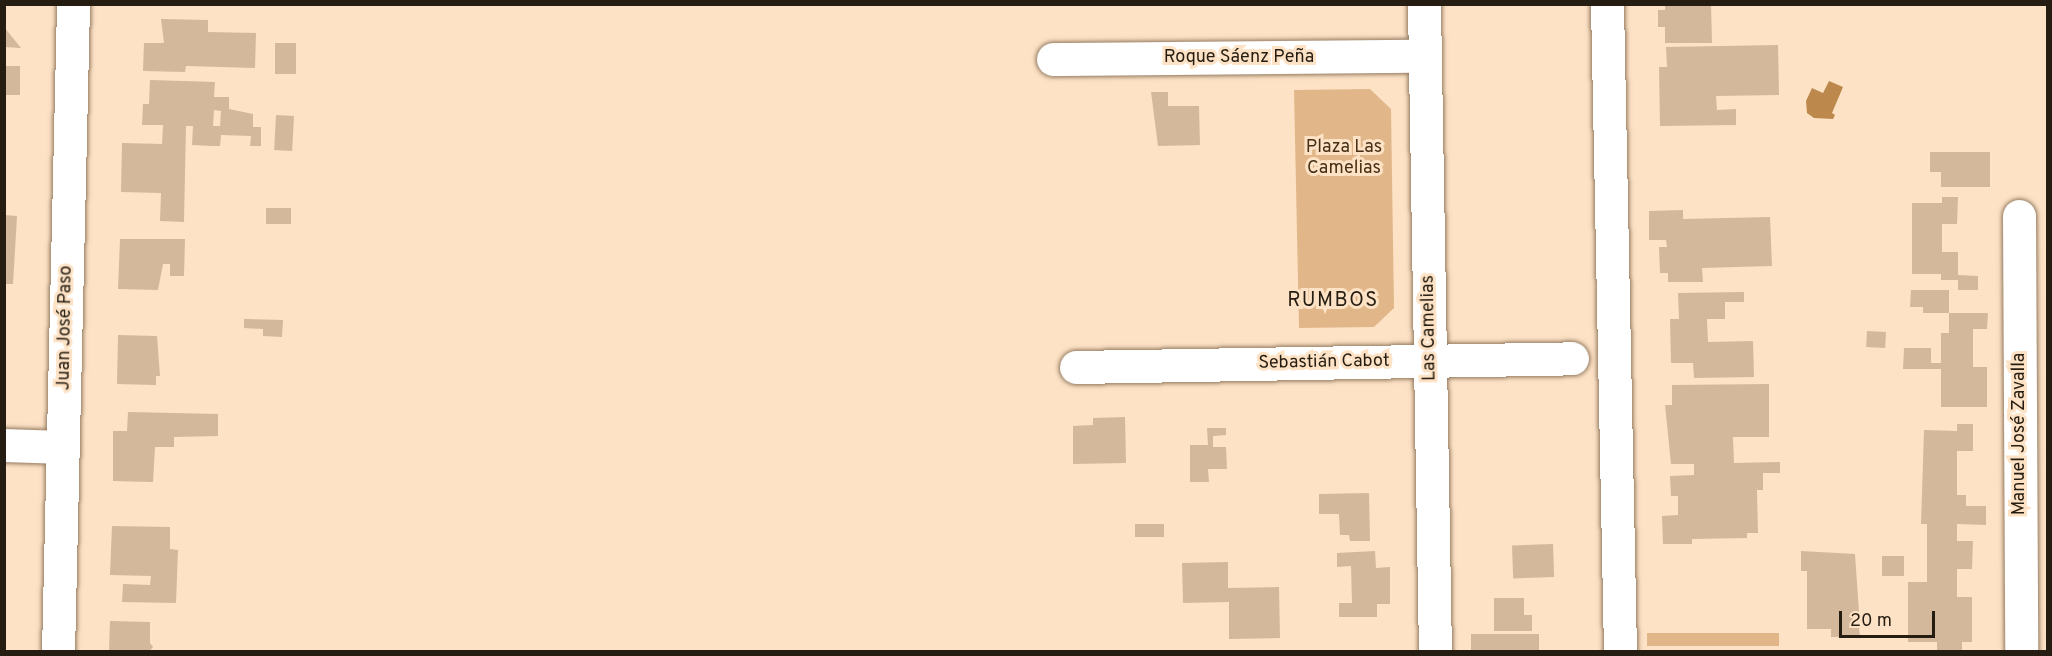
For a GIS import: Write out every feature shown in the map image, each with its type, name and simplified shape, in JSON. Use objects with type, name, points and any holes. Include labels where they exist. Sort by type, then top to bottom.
[{"type":"street","name":"Juan José Paso","points":[[58,651],[73,4]]},
{"type":"street","name":"Las Camelias","points":[[1424,4],[1435,651]]},
{"type":"street","points":[[1607,4],[1620,651]]},
{"type":"street","name":"Roque Sáenz Peña","points":[[1053,59],[1425,56]]},
{"type":"street","name":"Manuel José Zavalla","points":[[2019,216],[2022,651]]},
{"type":"street","name":"Sebastián Cabot","points":[[1076,367],[1572,358]]},
{"type":"street","points":[[4,445],[63,447]]},
{"type":"street","points":[[2022,651],[2048,615]]},
{"type":"green space","name":"Plaza Las Camelias","points":[[1370,89],[1391,109],[1394,308],[1374,327],[1299,328],[1294,90]]},
{"type":"green space","points":[[1647,633],[1779,633],[1779,646],[1647,646]]},
{"type":"shaded area","points":[[1829,81],[1843,87],[1832,113],[1835,115],[1833,119],[1814,118],[1807,113],[1806,101],[1812,88],[1823,93]]},
{"type":"building","points":[[1665,4],[1711,4],[1712,43],[1665,43],[1665,27],[1658,27],[1658,10],[1665,10]]},
{"type":"building","points":[[161,19],[208,20],[208,32],[256,33],[255,68],[186,66],[185,72],[143,71],[144,43],[164,43]]},
{"type":"building","points":[[4,27],[21,48],[4,47]]},
{"type":"building","points":[[275,43],[296,43],[296,74],[275,74]]},
{"type":"building","points":[[1778,45],[1779,95],[1716,96],[1717,110],[1736,109],[1736,125],[1660,126],[1659,67],[1667,67],[1666,47]]},
{"type":"building","points":[[4,66],[20,66],[20,95],[4,95]]},
{"type":"building","points":[[150,80],[215,82],[214,97],[229,97],[229,109],[253,114],[253,127],[261,127],[261,146],[250,146],[251,136],[221,135],[220,146],[212,146],[192,145],[193,126],[186,126],[184,222],[160,221],[161,193],[121,192],[122,143],[162,144],[163,125],[142,125],[143,104],[149,104]],"holes":[[[214,110],[221,111],[220,126],[213,126]]]},
{"type":"building","points":[[1151,92],[1168,92],[1168,106],[1199,106],[1200,145],[1158,146]]},
{"type":"building","points":[[276,115],[294,116],[292,151],[274,150]]},
{"type":"building","points":[[1930,152],[1990,152],[1990,187],[1941,187],[1941,172],[1930,172]]},
{"type":"building","points":[[1942,197],[1958,197],[1957,224],[1942,224],[1942,252],[1958,252],[1958,275],[1978,276],[1978,290],[1958,290],[1958,280],[1941,280],[1941,274],[1912,274],[1912,203],[1942,203]]},
{"type":"building","points":[[266,208],[291,208],[291,224],[266,224]]},
{"type":"building","points":[[1683,210],[1683,219],[1770,217],[1772,266],[1702,268],[1703,282],[1668,282],[1668,273],[1660,273],[1659,247],[1667,247],[1666,240],[1649,240],[1649,211]]},
{"type":"building","points":[[4,215],[17,216],[13,284],[4,284]]},
{"type":"building","points":[[120,239],[185,239],[184,276],[170,276],[170,264],[163,264],[158,290],[118,289]]},
{"type":"building","points":[[1911,290],[1949,290],[1949,313],[1923,313],[1923,307],[1910,307]]},
{"type":"building","points":[[1744,292],[1744,302],[1725,302],[1725,319],[1707,319],[1708,342],[1753,341],[1754,377],[1694,378],[1693,363],[1671,363],[1670,319],[1679,319],[1678,293]]},
{"type":"building","points":[[1949,313],[1988,313],[1987,329],[1973,329],[1973,367],[1987,367],[1987,407],[1941,407],[1941,369],[1903,369],[1904,348],[1931,348],[1931,363],[1941,363],[1941,333],[1949,333]]},
{"type":"building","points":[[244,319],[283,320],[282,337],[263,336],[263,329],[244,328]]},
{"type":"building","points":[[1867,331],[1886,332],[1885,348],[1866,347]]},
{"type":"building","points":[[118,335],[157,336],[160,376],[156,376],[156,385],[117,384]]},
{"type":"building","points":[[1769,384],[1769,437],[1733,437],[1734,463],[1780,462],[1780,473],[1763,473],[1763,490],[1757,490],[1758,533],[1747,533],[1747,538],[1692,539],[1692,544],[1663,544],[1662,516],[1678,515],[1678,496],[1671,496],[1670,476],[1694,475],[1694,464],[1671,464],[1665,405],[1672,405],[1672,385]]},
{"type":"building","points":[[128,412],[218,414],[218,436],[174,437],[174,447],[155,447],[153,482],[113,481],[113,431],[127,431]]},
{"type":"building","points":[[1125,417],[1126,463],[1073,464],[1073,426],[1093,425],[1093,418]]},
{"type":"building","points":[[1957,424],[1973,424],[1973,451],[1957,451],[1957,495],[1966,495],[1966,506],[1986,506],[1986,525],[1957,524],[1957,541],[1973,541],[1972,569],[1957,569],[1957,597],[1972,597],[1972,642],[1962,642],[1962,652],[1937,652],[1937,642],[1908,642],[1908,582],[1927,582],[1927,524],[1921,524],[1924,430],[1957,431]]},
{"type":"building","points":[[1207,428],[1226,428],[1226,435],[1213,436],[1213,447],[1226,447],[1227,469],[1208,469],[1209,482],[1190,482],[1190,445],[1208,445]]},
{"type":"building","points":[[1369,493],[1370,541],[1350,541],[1349,535],[1340,535],[1339,514],[1319,514],[1319,494]]},
{"type":"building","points":[[1135,524],[1164,524],[1164,537],[1135,537]]},
{"type":"building","points":[[112,526],[170,527],[170,549],[178,550],[176,603],[122,602],[123,584],[150,585],[151,576],[110,575]]},
{"type":"building","points":[[1553,544],[1554,577],[1513,578],[1512,545]]},
{"type":"building","points":[[1375,551],[1376,568],[1390,567],[1390,604],[1377,604],[1377,617],[1339,617],[1339,603],[1352,603],[1351,566],[1337,567],[1337,553]]},
{"type":"building","points":[[1801,551],[1855,554],[1859,612],[1854,612],[1854,627],[1859,627],[1860,637],[1831,637],[1831,629],[1807,629],[1807,571],[1801,571]]},
{"type":"building","points":[[1882,556],[1904,556],[1904,576],[1882,576]]},
{"type":"building","points":[[1228,562],[1228,588],[1279,587],[1280,638],[1229,639],[1229,602],[1183,603],[1182,563]]},
{"type":"building","points":[[1494,598],[1524,598],[1524,615],[1532,615],[1532,631],[1494,631]]},
{"type":"building","points":[[110,621],[150,622],[150,643],[153,647],[149,652],[109,652]]},
{"type":"building","points":[[1471,634],[1539,634],[1539,652],[1471,652]]},
{"type":"district","name":"RUMBOS","points":[[1333,301]]}]
